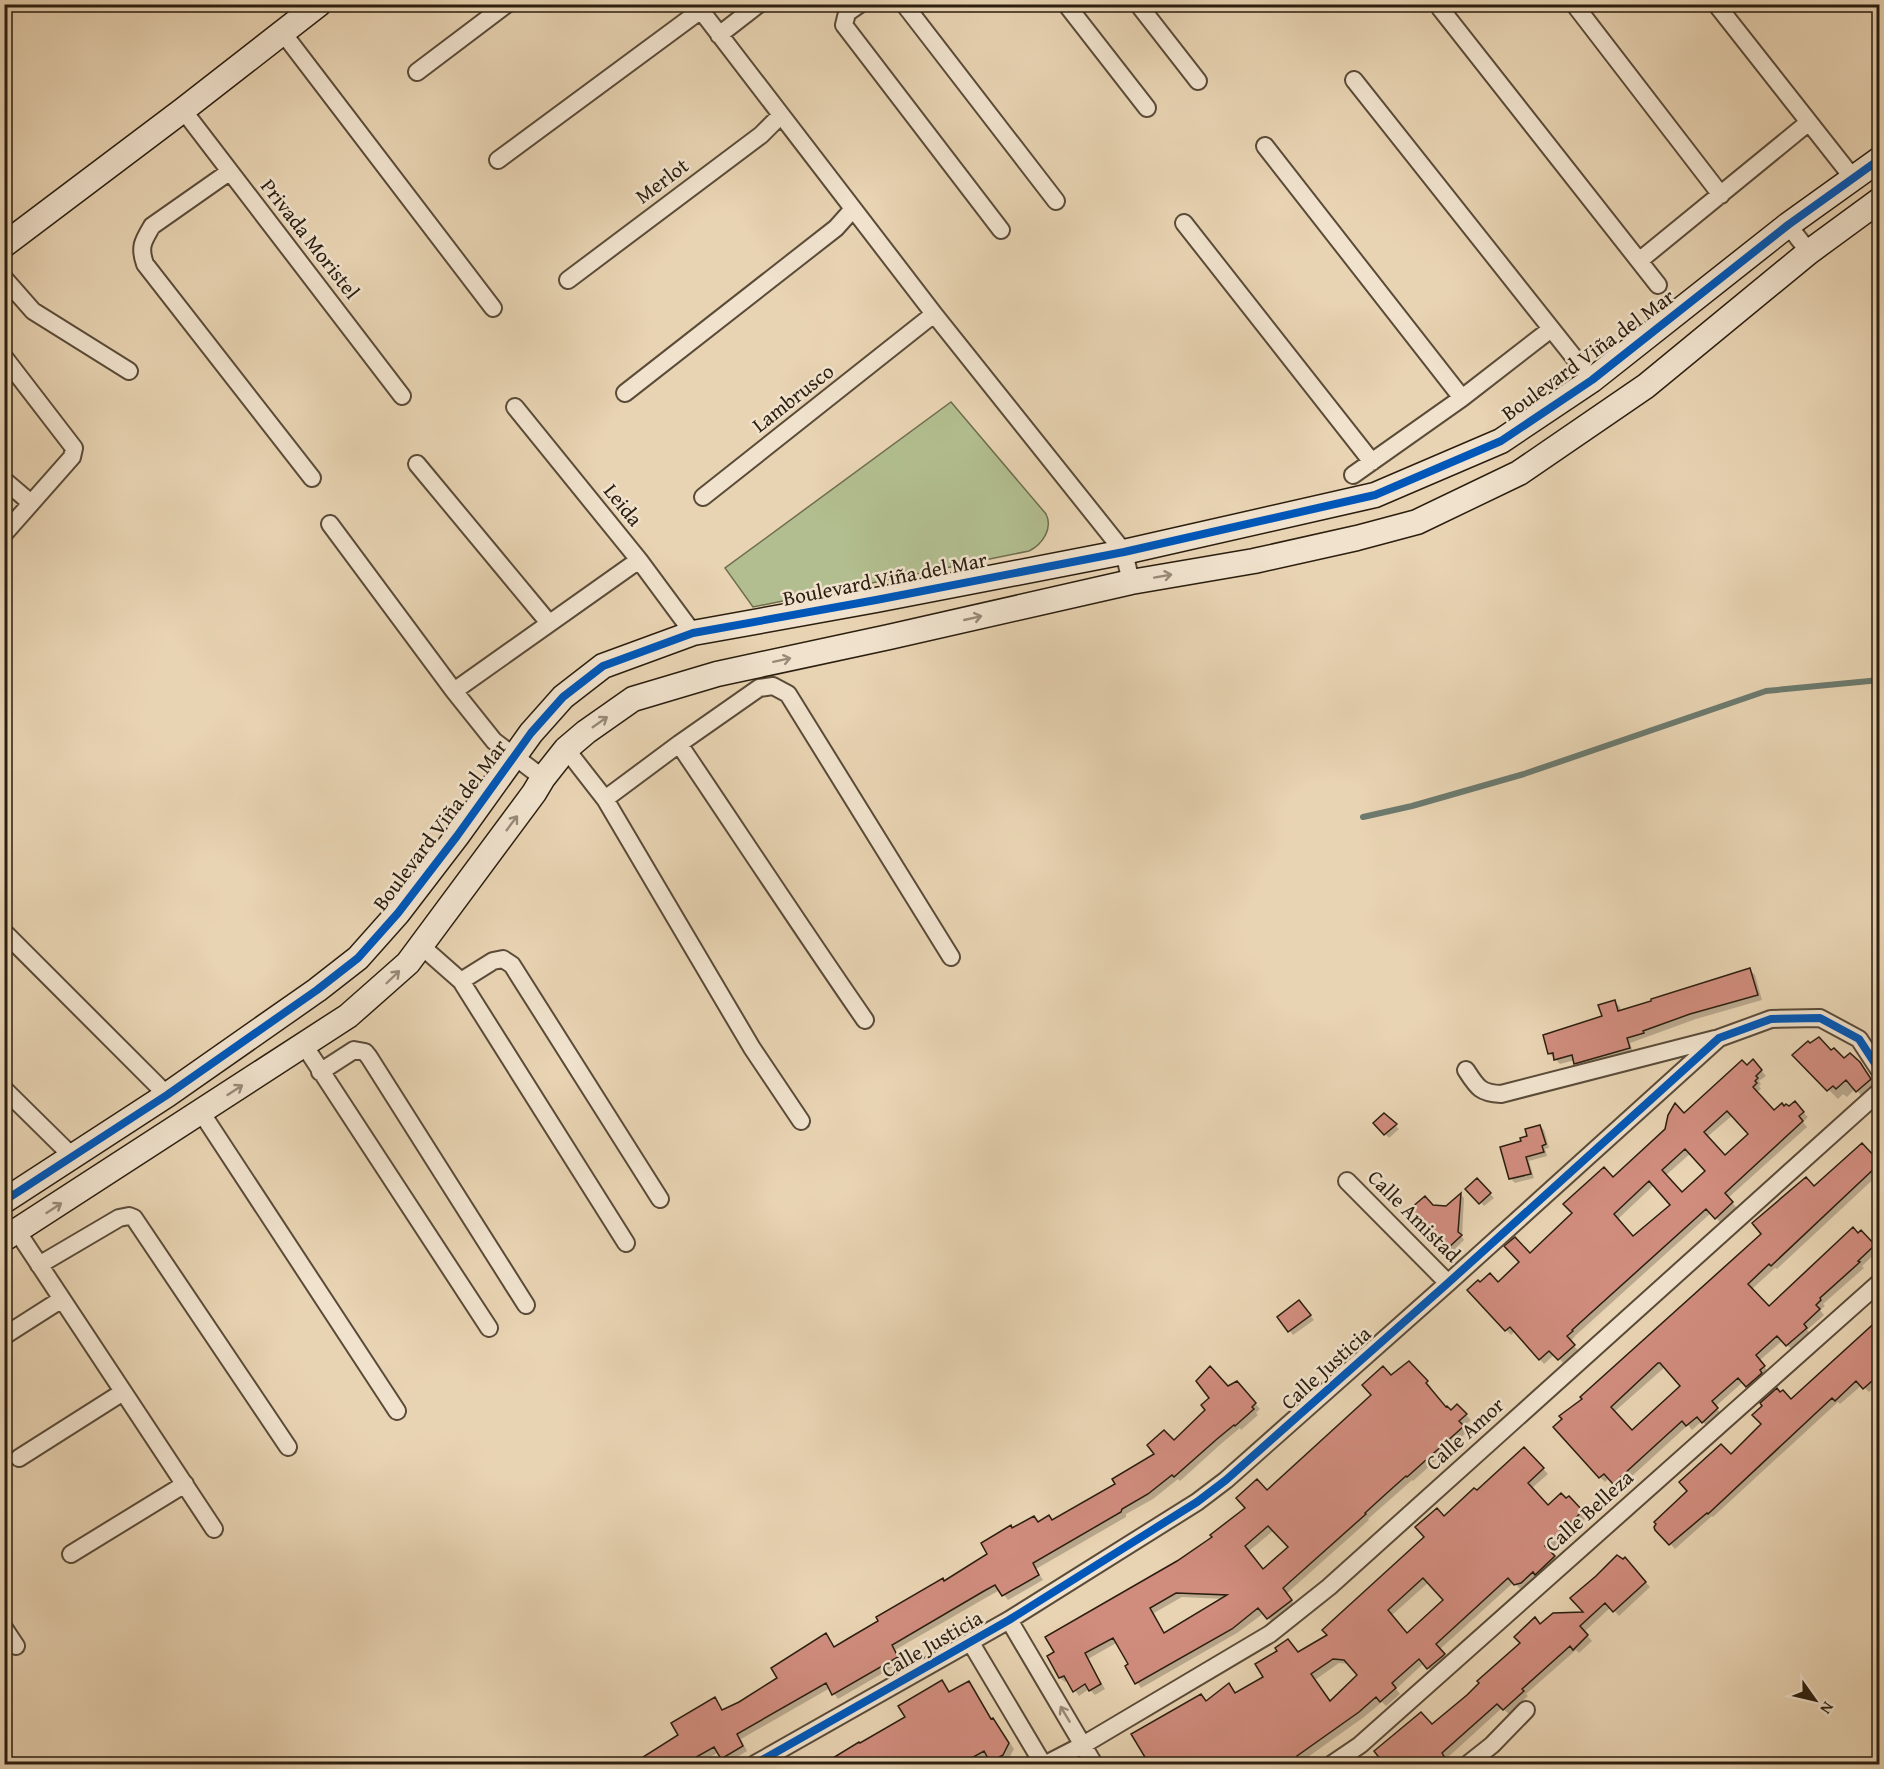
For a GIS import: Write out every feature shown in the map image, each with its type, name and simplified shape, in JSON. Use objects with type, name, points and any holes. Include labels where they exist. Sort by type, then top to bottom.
[{"type":"street","points":[[4,245],[319,4]]},
{"type":"street","points":[[417,72],[507,4]]},
{"type":"street","points":[[720,35],[759,4]]},
{"type":"street","points":[[860,4],[847,13],[844,25],[1001,230]]},
{"type":"street","points":[[904,4],[1056,201]]},
{"type":"street","points":[[1066,4],[1147,108]]},
{"type":"street","points":[[1138,4],[1198,81]]},
{"type":"street","points":[[1574,4],[1721,195]]},
{"type":"street","points":[[1716,4],[1853,178]]},
{"type":"street","points":[[498,160],[699,7],[934,314],[1124,552],[1131,582]]},
{"type":"street","points":[[1440,8],[1658,285]]},
{"type":"street","points":[[283,33],[493,308]]},
{"type":"street","points":[[1354,80],[1592,380]]},
{"type":"street","name":"Privada Moristel","points":[[183,110],[402,396]]},
{"type":"street","name":"Merlot","points":[[568,280],[761,135],[781,115]]},
{"type":"street","points":[[1639,261],[1809,122]]},
{"type":"street","points":[[1266,146],[1462,398]]},
{"type":"street","name":"Boulevard Viña del Mar","points":[[4,1201],[167,1095],[317,990],[358,958],[398,913],[457,836],[513,756],[563,697],[603,666],[693,633],[1124,552],[1375,495],[1501,441],[1592,380],[1788,225],[1880,159]]},
{"type":"street","points":[[229,172],[152,226],[145,237],[141,251],[145,264],[312,478]]},
{"type":"street","points":[[214,1529],[39,1265],[11,1235],[348,1016],[382,988],[408,963],[566,749],[586,732],[633,699],[717,674],[1131,582],[1254,561],[1417,522],[1519,473],[1646,386],[1809,252],[1880,200]]},
{"type":"street","points":[[625,393],[836,228],[853,209]]},
{"type":"street","points":[[1184,223],[1372,462]]},
{"type":"street","points":[[1788,225],[1809,252]]},
{"type":"street","points":[[4,278],[33,310],[129,371]]},
{"type":"street","name":"Lambrusco","points":[[703,497],[934,314]]},
{"type":"street","points":[[1353,475],[1462,398],[1551,329]]},
{"type":"street","points":[[4,357],[74,448],[72,457],[4,534]]},
{"type":"street","name":"Leida","points":[[515,407],[639,560],[693,633]]},
{"type":"street","points":[[417,464],[549,623]]},
{"type":"street","points":[[4,480],[31,503]]},
{"type":"street","points":[[330,524],[494,741],[543,778]]},
{"type":"street","points":[[454,691],[639,560]]},
{"type":"street","points":[[605,799],[759,688],[773,686],[788,694],[951,957]]},
{"type":"street","points":[[679,744],[865,1020]]},
{"type":"street","points":[[566,749],[605,799],[752,1048],[801,1121]]},
{"type":"street","points":[[4,932],[167,1095]]},
{"type":"street","points":[[419,946],[461,981],[626,1243]]},
{"type":"street","points":[[461,981],[493,961],[503,959],[512,965],[660,1199]]},
{"type":"street","name":"Calle Justicia","points":[[755,1764],[1009,1620],[1197,1502],[1226,1480],[1448,1283],[1719,1038],[1771,1019],[1820,1018],[1859,1039],[1880,1071]]},
{"type":"street","points":[[1466,1070],[1478,1088],[1489,1094],[1501,1094],[1719,1038]]},
{"type":"street","points":[[304,1045],[489,1328]]},
{"type":"street","points":[[320,1072],[354,1050],[365,1052],[526,1305]]},
{"type":"street","points":[[4,1089],[73,1156]]},
{"type":"street","name":"Calle Amor","points":[[1045,1764],[1083,1745],[1270,1635],[1321,1594],[1880,1091]]},
{"type":"street","points":[[201,1112],[397,1411]]},
{"type":"street","name":"Calle Amistad","points":[[1347,1181],[1448,1283]]},
{"type":"street","points":[[39,1265],[118,1218],[129,1216],[134,1218],[288,1447]]},
{"type":"street","name":"Calle Belleza","points":[[1332,1764],[1360,1746],[1877,1284]]},
{"type":"street","points":[[4,1336],[62,1299]]},
{"type":"street","points":[[19,1458],[123,1392]]},
{"type":"street","points":[[71,1554],[184,1484]]},
{"type":"street","points":[[1009,1620],[1094,1764]]},
{"type":"street","points":[[4,1628],[16,1646]]},
{"type":"street","points":[[971,1642],[1045,1764]]},
{"type":"street","points":[[1468,1764],[1492,1745],[1526,1710]]},
{"type":"green space","points":[[951,402],[1046,514],[1047,530],[1039,544],[1029,551],[753,607],[725,568]]},
{"type":"building","points":[[1750,968],[1758,995],[1690,1014],[1643,1031],[1644,1033],[1627,1038],[1630,1048],[1574,1064],[1572,1055],[1554,1060],[1553,1053],[1548,1054],[1543,1035],[1602,1016],[1598,1005],[1615,1000],[1618,1011]]},
{"type":"building","points":[[1819,1037],[1831,1050],[1834,1048],[1844,1058],[1850,1053],[1860,1062],[1871,1079],[1856,1092],[1846,1080],[1836,1089],[1833,1086],[1827,1091],[1792,1055],[1808,1041],[1810,1043]]},
{"type":"building","points":[[1753,1059],[1762,1070],[1756,1076],[1757,1083],[1753,1087],[1774,1110],[1782,1103],[1784,1106],[1786,1104],[1789,1106],[1795,1101],[1804,1112],[1799,1116],[1803,1121],[1725,1193],[1733,1202],[1715,1219],[1706,1209],[1572,1330],[1567,1336],[1575,1345],[1558,1360],[1549,1351],[1539,1360],[1510,1327],[1505,1331],[1467,1290],[1490,1273],[1498,1282],[1519,1262],[1504,1246],[1515,1237],[1530,1253],[1572,1213],[1563,1204],[1604,1167],[1613,1177],[1665,1129],[1668,1115],[1675,1103],[1684,1113],[1742,1060],[1747,1065]],"holes":[[[1727,1111],[1748,1134],[1725,1155],[1704,1132]],[[1685,1149],[1705,1171],[1682,1192],[1662,1170]],[[1649,1181],[1670,1205],[1633,1236],[1614,1214]]]},
{"type":"building","points":[[1384,1113],[1397,1124],[1384,1135],[1373,1123]]},
{"type":"building","points":[[1540,1125],[1546,1144],[1542,1146],[1544,1152],[1526,1157],[1531,1174],[1509,1179],[1500,1147],[1521,1141],[1520,1138],[1527,1136],[1525,1129]]},
{"type":"building","points":[[1862,1143],[1876,1158],[1873,1161],[1877,1166],[1771,1266],[1769,1264],[1748,1284],[1769,1306],[1853,1227],[1858,1233],[1861,1230],[1875,1245],[1858,1261],[1860,1262],[1820,1298],[1821,1300],[1816,1305],[1820,1309],[1804,1324],[1807,1328],[1786,1346],[1777,1336],[1756,1355],[1765,1366],[1760,1370],[1762,1373],[1746,1387],[1738,1378],[1712,1401],[1718,1408],[1702,1423],[1697,1417],[1686,1426],[1682,1421],[1613,1484],[1604,1474],[1599,1478],[1553,1427],[1562,1419],[1559,1416],[1582,1399],[1580,1397],[1761,1234],[1752,1223],[1806,1177],[1814,1186]],"holes":[[[1660,1363],[1680,1386],[1632,1430],[1611,1407]]]},
{"type":"building","points":[[1477,1178],[1491,1193],[1479,1204],[1465,1189]]},
{"type":"building","points":[[1461,1193],[1458,1232],[1462,1235],[1446,1250],[1441,1248],[1438,1250],[1404,1214],[1425,1196],[1433,1205],[1446,1206]]},
{"type":"building","points":[[1299,1300],[1311,1315],[1288,1332],[1277,1317]]},
{"type":"building","points":[[1880,1318],[1880,1374],[1863,1389],[1856,1381],[1835,1401],[1832,1398],[1708,1514],[1669,1545],[1655,1530],[1654,1522],[1687,1491],[1679,1482],[1721,1444],[1731,1454],[1761,1424],[1752,1415],[1762,1406],[1760,1403],[1777,1388],[1780,1392],[1783,1390],[1791,1399]]},
{"type":"building","points":[[1409,1361],[1428,1381],[1426,1383],[1446,1407],[1451,1410],[1457,1404],[1467,1414],[1459,1421],[1464,1426],[1283,1588],[1292,1600],[1267,1619],[1258,1608],[1232,1629],[1135,1684],[1125,1666],[1128,1664],[1113,1638],[1085,1653],[1101,1684],[1089,1691],[1085,1684],[1073,1692],[1064,1676],[1059,1678],[1047,1656],[1054,1652],[1045,1637],[1177,1561],[1212,1537],[1210,1535],[1245,1508],[1236,1498],[1257,1479],[1267,1490],[1371,1395],[1362,1385],[1383,1366],[1391,1375]],"holes":[[[1268,1526],[1288,1547],[1263,1569],[1245,1546]],[[1176,1593],[1227,1595],[1164,1633],[1150,1608]]]},
{"type":"building","points":[[1210,1366],[1228,1386],[1237,1381],[1256,1403],[1252,1407],[1254,1409],[1174,1477],[1172,1475],[1148,1494],[1122,1509],[1121,1512],[1033,1563],[1039,1575],[1002,1596],[995,1585],[984,1591],[892,1645],[898,1657],[832,1695],[826,1683],[737,1734],[743,1746],[721,1759],[714,1747],[684,1764],[632,1764],[678,1735],[671,1723],[715,1697],[722,1710],[739,1702],[777,1678],[771,1668],[826,1633],[834,1647],[878,1621],[876,1617],[943,1578],[944,1581],[987,1554],[981,1543],[1011,1525],[1012,1528],[1034,1516],[1038,1522],[1049,1515],[1052,1520],[1115,1484],[1112,1479],[1154,1454],[1147,1445],[1164,1430],[1174,1440],[1205,1410],[1201,1405],[1209,1398],[1196,1381]]},
{"type":"building","points":[[1524,1447],[1544,1468],[1528,1483],[1548,1505],[1561,1493],[1566,1498],[1569,1496],[1583,1511],[1545,1546],[1555,1556],[1535,1575],[1533,1572],[1521,1583],[1514,1585],[1508,1578],[1436,1644],[1445,1654],[1427,1669],[1419,1659],[1392,1683],[1396,1688],[1380,1702],[1376,1697],[1359,1712],[1297,1756],[1301,1764],[1149,1764],[1131,1734],[1201,1694],[1206,1701],[1229,1683],[1235,1693],[1263,1677],[1255,1664],[1277,1651],[1275,1648],[1288,1639],[1298,1652],[1327,1635],[1322,1630],[1424,1537],[1415,1527],[1437,1508],[1444,1516],[1474,1488],[1477,1490]],"holes":[[[1423,1578],[1443,1600],[1407,1633],[1388,1610]],[[1333,1659],[1344,1660],[1357,1675],[1330,1701],[1311,1674]]]},
{"type":"building","points":[[1617,1555],[1623,1559],[1625,1557],[1646,1582],[1613,1612],[1605,1603],[1580,1626],[1588,1635],[1573,1650],[1570,1646],[1522,1689],[1524,1691],[1503,1710],[1497,1704],[1442,1753],[1445,1758],[1437,1764],[1384,1764],[1374,1751],[1421,1712],[1432,1724],[1467,1695],[1479,1683],[1477,1681],[1520,1643],[1514,1637],[1535,1617],[1540,1624],[1553,1613],[1583,1612],[1570,1598]]},
{"type":"building","points":[[942,1680],[949,1692],[969,1681],[991,1719],[993,1718],[1009,1743],[1003,1755],[990,1762],[984,1751],[961,1764],[823,1764],[905,1717],[898,1706]]},
{"type":"waterway","points":[[1363,817],[1412,806],[1524,774],[1766,691],[1880,680]]},
{"type":"cycle path","points":[[4,1201],[167,1095],[317,990],[358,958],[398,913],[531,733],[563,697],[603,666],[693,633],[1124,552],[1375,495],[1501,441],[1592,380],[1788,225],[1880,159]]},
{"type":"cycle path","points":[[755,1764],[1009,1620],[1197,1502],[1226,1480],[1448,1283],[1719,1038],[1771,1019],[1820,1018],[1859,1039],[1880,1071]]}]
